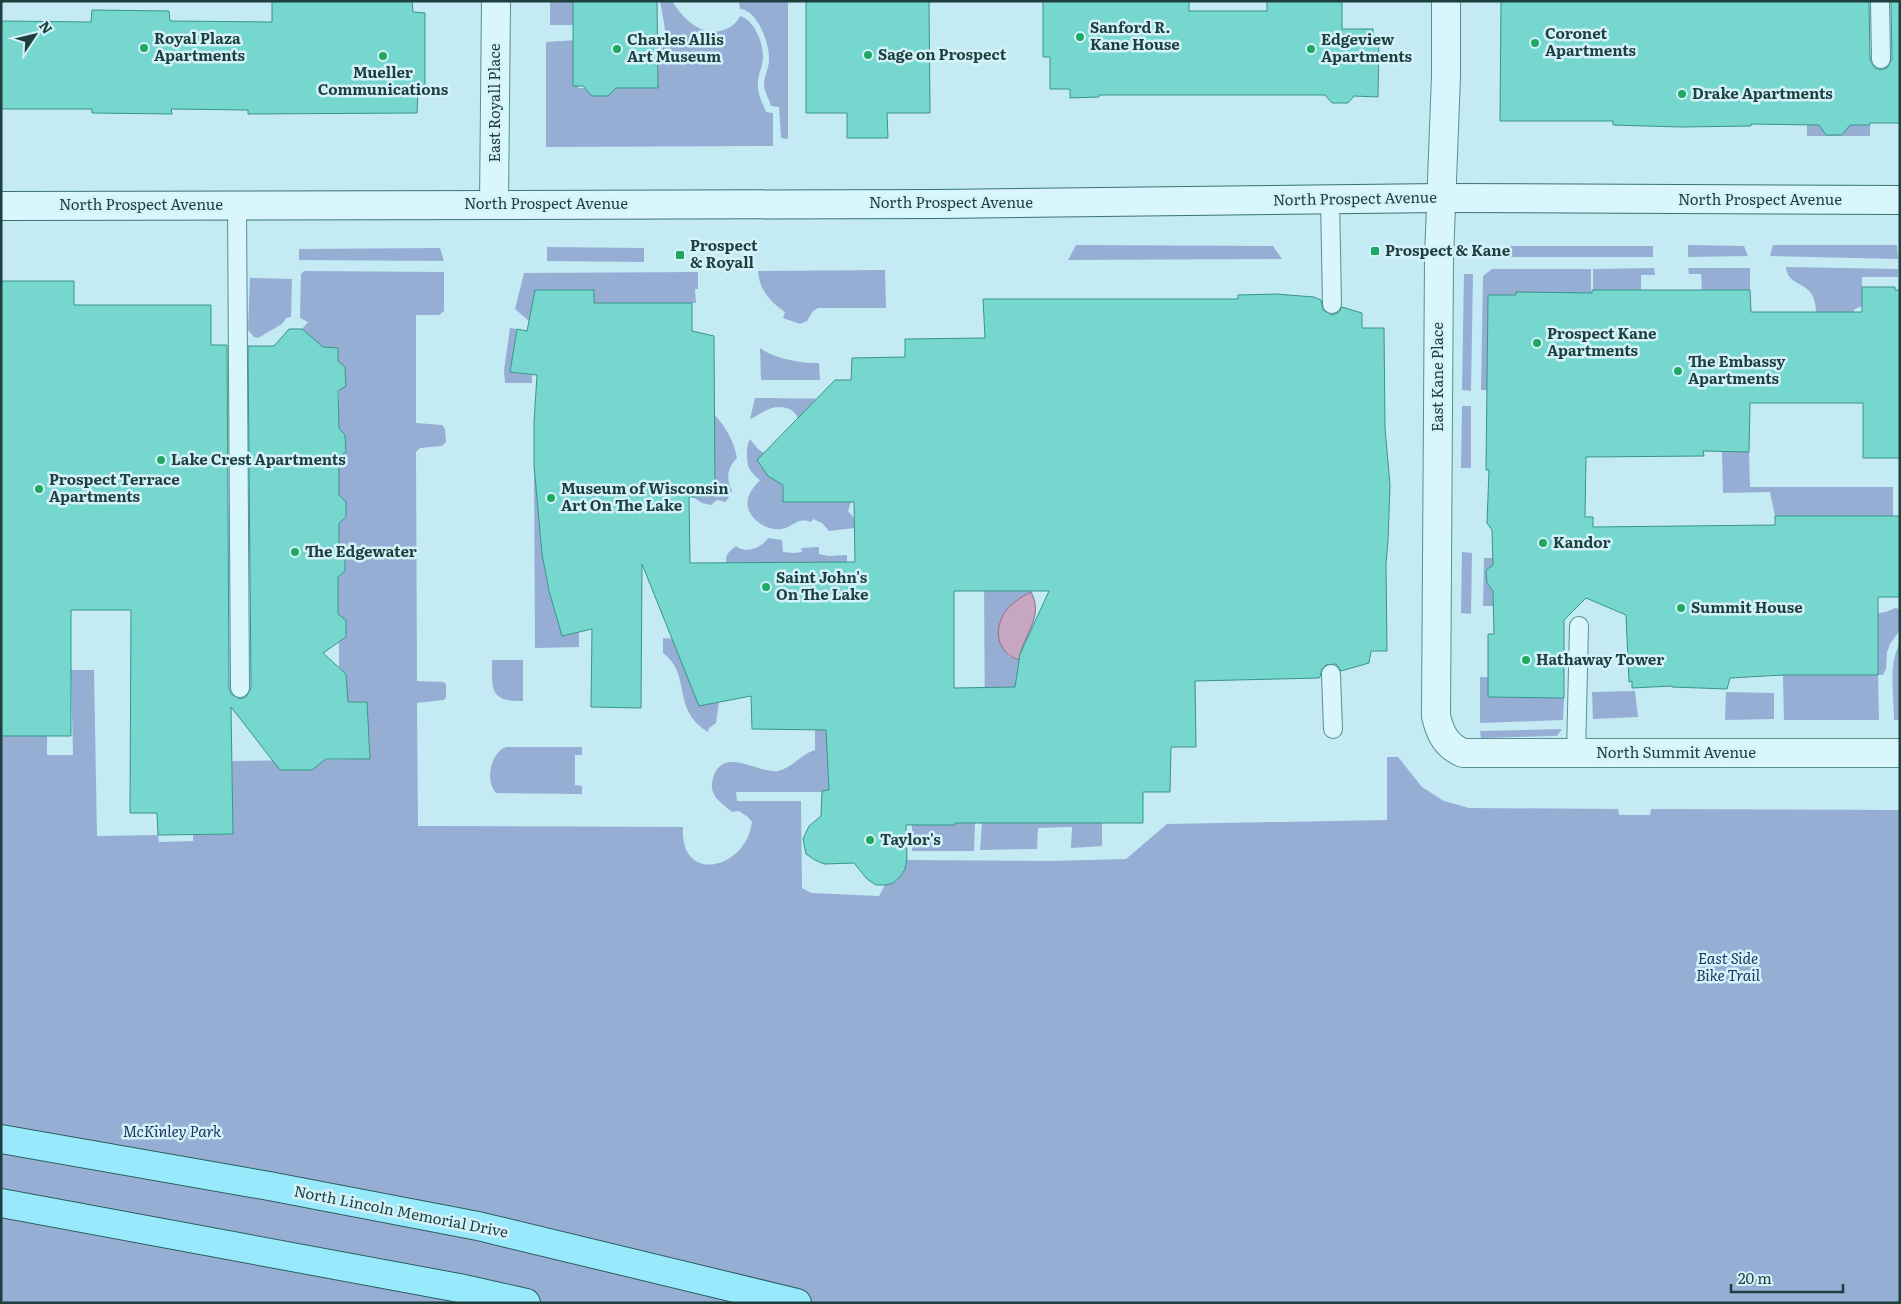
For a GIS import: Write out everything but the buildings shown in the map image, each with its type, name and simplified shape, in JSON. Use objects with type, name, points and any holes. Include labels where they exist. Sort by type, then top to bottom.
[{"type":"main road","name":"East Royall Place","points":[[494,204],[496,1]]},
{"type":"main road","name":"East Kane Place","points":[[1446,1],[1446,76],[1439,258],[1436,716],[1444,739],[1453,749]]},
{"type":"main road","name":"North Prospect Avenue","points":[[1,206],[939,204],[1441,198],[1900,200]]},
{"type":"main road","name":"North Summit Avenue","points":[[1453,749],[1463,752],[1576,754],[1900,753]]},
{"type":"main road","name":"North Lincoln Memorial Drive","points":[[1,1139],[269,1186],[478,1226],[797,1303]]},
{"type":"main road","points":[[1,1203],[450,1286],[526,1303]]},
{"type":"lane","points":[[1880,1],[1881,59]]},
{"type":"lane","points":[[1330,199],[1332,304]]},
{"type":"lane","points":[[237,205],[240,688]]},
{"type":"lane","points":[[1576,754],[1579,626]]},
{"type":"lane","points":[[1332,674],[1333,729]]},
{"type":"green space","points":[[550,1],[573,1],[573,8],[577,8],[578,25],[550,25]]},
{"type":"green space","points":[[660,1],[672,1],[694,26],[709,31],[728,28],[740,16],[750,22],[758,34],[762,47],[763,59],[758,79],[758,89],[766,112],[773,113],[773,146],[546,147],[546,42],[578,40],[578,57],[573,57],[573,86],[585,88],[593,96],[608,96],[616,88],[657,71],[665,29]]},
{"type":"green space","points":[[739,1],[788,1],[788,139],[781,138],[779,107],[771,106],[765,89],[764,81],[769,54],[762,29],[752,15],[740,9]]},
{"type":"green space","points":[[1807,125],[1870,125],[1870,136],[1807,136]]},
{"type":"green space","points":[[1076,245],[1273,246],[1282,259],[1068,260]]},
{"type":"green space","points":[[1688,245],[1744,246],[1748,256],[1688,257]]},
{"type":"green space","points":[[1773,245],[1897,245],[1898,259],[1770,256]]},
{"type":"green space","points":[[1505,246],[1653,246],[1653,257],[1505,257]]},
{"type":"green space","points":[[547,247],[644,248],[644,262],[547,261]]},
{"type":"green space","points":[[440,248],[444,261],[299,260],[299,249]]},
{"type":"green space","points":[[1786,267],[1898,269],[1898,277],[1862,277],[1862,306],[1853,312],[1816,312],[1812,294],[1792,279]]},
{"type":"green space","points":[[1654,268],[1655,275],[1641,275],[1641,290],[1593,290],[1593,269]]},
{"type":"green space","points":[[1688,268],[1750,268],[1750,290],[1702,290],[1701,274],[1689,274]]},
{"type":"green space","points":[[1492,269],[1591,269],[1591,296],[1560,292],[1517,292],[1516,295],[1488,295],[1487,390],[1481,390],[1483,276]]},
{"type":"green space","points":[[885,270],[886,308],[818,308],[813,311],[807,321],[800,324],[783,318],[785,312],[763,290],[758,271]]},
{"type":"green space","points":[[304,271],[444,272],[444,311],[439,315],[416,315],[416,423],[442,425],[445,429],[446,442],[442,446],[420,448],[416,452],[417,681],[443,682],[446,684],[446,697],[444,700],[417,703],[418,826],[683,827],[685,845],[691,857],[701,864],[714,864],[726,860],[738,851],[747,838],[752,822],[739,811],[732,812],[716,798],[712,784],[718,768],[725,763],[733,762],[770,771],[783,769],[815,750],[815,728],[826,728],[829,790],[822,792],[736,792],[737,801],[801,801],[802,888],[811,893],[879,896],[885,885],[894,882],[900,876],[907,860],[1050,861],[1126,859],[1167,824],[1387,820],[1387,757],[1398,757],[1422,787],[1444,801],[1469,808],[1618,809],[1619,815],[1650,815],[1651,809],[1900,810],[1900,1303],[1,1303],[1,736],[47,736],[47,755],[73,755],[71,670],[94,670],[97,836],[158,835],[159,842],[193,841],[193,835],[233,834],[232,761],[369,759],[367,702],[339,702],[339,695],[347,689],[346,674],[339,667],[339,642],[346,620],[338,614],[338,577],[345,571],[345,555],[339,548],[339,523],[346,517],[346,502],[339,495],[339,391],[346,385],[345,367],[338,361],[338,348],[310,347],[308,334],[302,329],[308,322],[300,318],[301,274]]},
{"type":"green space","points":[[698,272],[698,289],[695,289],[696,303],[594,303],[594,290],[535,290],[529,321],[515,309],[524,273]]},
{"type":"green space","points":[[1464,274],[1473,274],[1471,391],[1462,390]]},
{"type":"green space","points":[[250,278],[292,279],[291,317],[286,318],[282,324],[258,338],[254,337],[248,330]]},
{"type":"green space","points":[[510,328],[517,329],[510,372],[532,375],[532,383],[505,383],[504,370]]},
{"type":"green space","points":[[760,348],[788,360],[819,363],[820,380],[761,380]]},
{"type":"green space","points":[[755,398],[851,399],[798,420],[795,413],[780,407],[769,409],[750,419]]},
{"type":"green space","points":[[1462,406],[1471,406],[1471,468],[1461,468]]},
{"type":"green space","points":[[715,415],[729,435],[737,458],[729,470],[728,478],[732,491],[726,502],[717,500],[711,505],[702,503],[693,497],[715,495]]},
{"type":"green space","points":[[750,439],[764,453],[763,464],[769,476],[783,482],[783,502],[851,502],[848,511],[854,518],[855,528],[829,531],[822,523],[813,519],[811,522],[798,521],[782,529],[772,529],[759,522],[749,511],[747,502],[754,487],[760,480],[748,465],[747,449]]},
{"type":"green space","points":[[1722,451],[1749,452],[1750,487],[1893,487],[1893,516],[1775,516],[1770,492],[1723,493]]},
{"type":"green space","points":[[534,465],[542,554],[562,636],[579,632],[579,647],[535,648]]},
{"type":"green space","points":[[768,538],[782,540],[783,552],[802,552],[801,548],[819,547],[819,554],[829,556],[847,555],[847,562],[726,563],[727,555],[736,546],[744,550],[753,549],[762,545]]},
{"type":"green space","points":[[1462,552],[1472,553],[1471,614],[1461,613]]},
{"type":"green space","points":[[1484,558],[1493,558],[1493,565],[1486,571],[1487,583],[1493,591],[1494,606],[1483,606]]},
{"type":"green space","points":[[984,576],[1024,582],[1031,592],[1024,596],[1008,656],[1019,660],[1017,679],[1021,688],[985,737]]},
{"type":"green space","points":[[1895,608],[1900,609],[1900,630],[1887,652],[1886,669],[1883,675],[1878,675],[1879,720],[1784,720],[1783,675],[1878,613]]},
{"type":"green space","points":[[663,638],[678,639],[719,702],[716,723],[709,728],[708,732],[696,723],[689,713],[677,672],[672,662],[663,653]]},
{"type":"green space","points":[[1900,643],[1900,720],[1894,720],[1893,670],[1896,651]]},
{"type":"green space","points":[[492,660],[523,660],[523,701],[512,701],[498,696],[493,686]]},
{"type":"green space","points":[[1480,677],[1488,677],[1488,697],[1564,698],[1563,720],[1480,723]]},
{"type":"green space","points":[[1635,691],[1638,717],[1593,719],[1592,692]]},
{"type":"green space","points":[[1726,692],[1774,693],[1774,719],[1725,720]]},
{"type":"green space","points":[[1562,729],[1557,736],[1481,738],[1480,731]]},
{"type":"green space","points":[[506,747],[582,747],[582,755],[575,755],[575,785],[582,786],[582,794],[496,793],[491,781],[491,768],[496,755]]},
{"type":"green space","points":[[955,823],[975,823],[974,851],[912,851],[912,825],[955,825]]},
{"type":"green space","points":[[982,823],[1102,823],[1102,846],[1071,848],[1072,827],[1038,828],[1037,849],[980,850]]},
{"type":"shaded area","points":[[1031,592],[1035,601],[1034,618],[1019,660],[1010,656],[1000,644],[999,628],[1005,612],[1011,605]]},
{"type":"place","name":"Sanford R. Kane House","points":[[1080,37]]},
{"type":"place","name":"Coronet Apartments","points":[[1535,43]]},
{"type":"place","name":"Royal Plaza Apartments","points":[[144,48]]},
{"type":"place","name":"Charles Allis Art Museum","points":[[617,49]]},
{"type":"place","name":"Edgeview Apartments","points":[[1311,49]]},
{"type":"place","name":"Sage on Prospect","points":[[868,55]]},
{"type":"place","name":"Mueller Communications","points":[[383,56]]},
{"type":"place","name":"Drake Apartments","points":[[1682,94]]},
{"type":"place","name":"Prospect & Kane","points":[[1375,251]]},
{"type":"place","name":"Prospect & Royall","points":[[680,255]]},
{"type":"place","name":"Prospect Kane Apartments","points":[[1537,343]]},
{"type":"place","name":"The Embassy Apartments","points":[[1678,371]]},
{"type":"place","name":"Lake Crest Apartments","points":[[161,460]]},
{"type":"place","name":"Prospect Terrace Apartments","points":[[39,489]]},
{"type":"place","name":"Museum of Wisconsin Art On The Lake","points":[[551,498]]},
{"type":"place","name":"Kandor","points":[[1543,543]]},
{"type":"place","name":"The Edgewater","points":[[295,552]]},
{"type":"place","name":"Saint John's On The Lake","points":[[766,587]]},
{"type":"place","name":"Summit House","points":[[1681,608]]},
{"type":"place","name":"Hathaway Tower","points":[[1526,660]]},
{"type":"place","name":"Taylor's","points":[[870,840]]},
{"type":"park label","name":"East Side Bike Trail","points":[[1728,968]]},
{"type":"park label","name":"McKinley Park","points":[[172,1132]]}]
